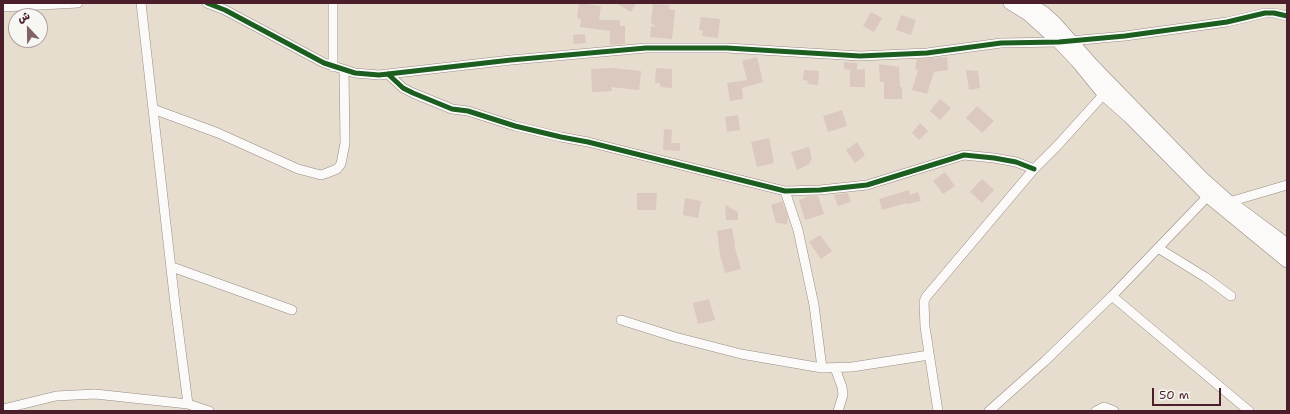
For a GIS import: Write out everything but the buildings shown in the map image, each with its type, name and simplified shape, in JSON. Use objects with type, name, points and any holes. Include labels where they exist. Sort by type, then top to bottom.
[{"type":"main road","points":[[1010,3],[1028,14],[1064,41],[1202,178],[1229,202],[1287,245]]},
{"type":"main road","points":[[1028,3],[1044,13],[1055,24],[1077,61],[1104,94],[1129,116],[1208,196],[1287,261]]},
{"type":"street","points":[[3,7],[78,3]]},
{"type":"street","points":[[142,3],[188,404]]},
{"type":"street","points":[[207,3],[226,10],[314,59],[333,67],[366,74],[388,74],[510,60],[646,48],[727,48],[860,56],[927,52],[1001,43],[1064,41],[1125,36],[1227,22],[1265,13],[1274,13],[1287,16]]},
{"type":"street","points":[[333,67],[334,3]]},
{"type":"street","points":[[1264,3],[1265,13]]},
{"type":"street","points":[[153,109],[218,133],[298,169],[321,174],[328,173],[337,169],[341,164],[345,143],[344,70]]},
{"type":"street","points":[[388,74],[403,88],[452,109],[468,112],[515,126],[588,142],[785,191],[820,190],[867,185],[964,155],[1016,162],[1034,169]]},
{"type":"street","points":[[938,411],[925,327],[924,302],[926,297],[1034,169],[1104,94]]},
{"type":"street","points":[[1229,202],[1287,185]]},
{"type":"street","points":[[785,191],[798,230],[814,306],[822,368]]},
{"type":"street","points":[[989,411],[1045,361],[1112,296],[1208,196]]},
{"type":"street","points":[[1158,248],[1206,277],[1231,296]]},
{"type":"street","points":[[172,267],[292,310]]},
{"type":"street","points":[[1112,296],[1249,411]]},
{"type":"street","points":[[621,320],[675,338],[741,354],[822,368],[835,368],[929,355]]},
{"type":"street","points":[[835,368],[842,387],[843,395],[838,411]]},
{"type":"street","points":[[3,408],[56,396],[90,394],[188,404],[209,411]]},
{"type":"street","points":[[1096,411],[1104,407],[1114,411]]},
{"type":"cycle path","points":[[207,3],[225,10],[324,63],[355,73],[379,75],[511,60],[646,48],[727,48],[860,56],[927,53],[1001,43],[1059,42],[1125,36],[1227,22],[1265,13],[1274,13],[1287,16]]},
{"type":"cycle path","points":[[388,74],[403,88],[452,109],[468,111],[515,126],[588,142],[785,191],[820,190],[867,185],[964,155],[1016,162],[1034,169]]}]
